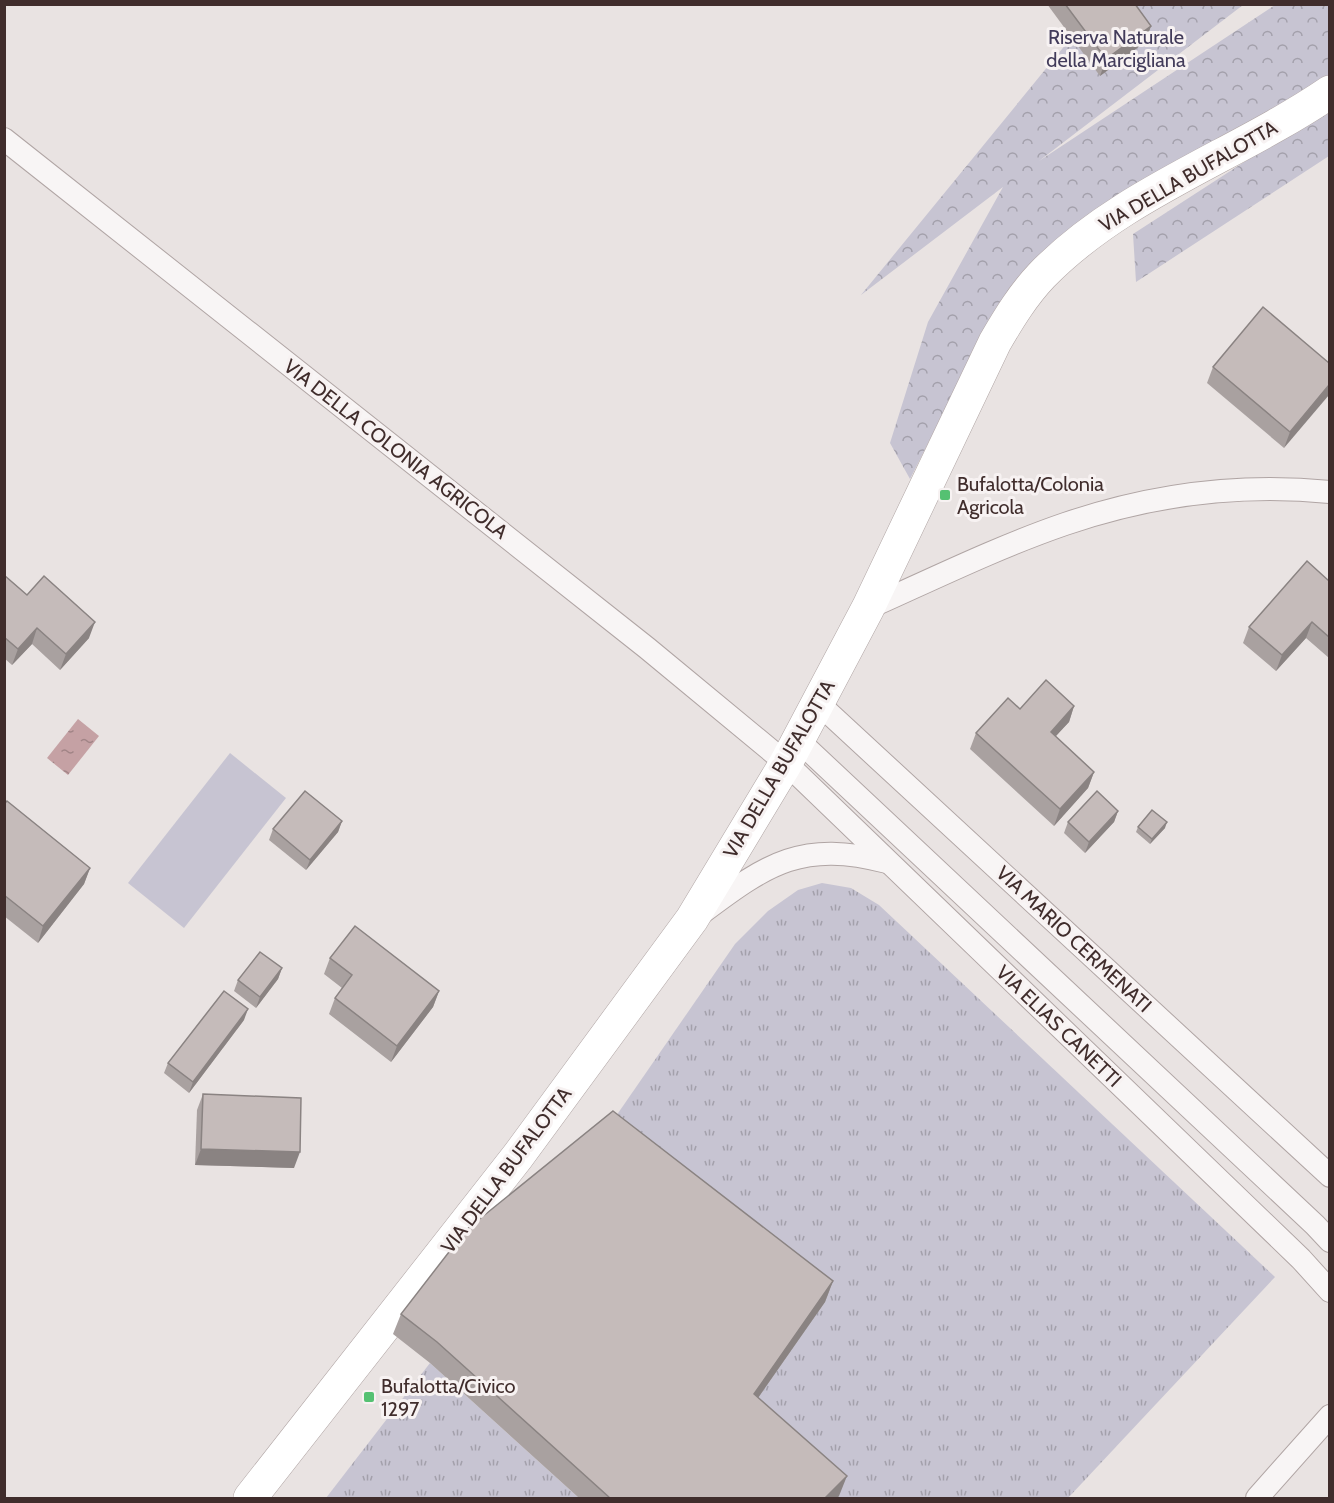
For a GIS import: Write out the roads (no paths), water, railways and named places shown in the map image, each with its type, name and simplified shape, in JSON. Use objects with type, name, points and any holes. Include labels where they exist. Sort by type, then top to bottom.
[{"type":"street","name":"VIA DELLA BUFALOTTA","points":[[250,1498],[518,1156],[692,920],[818,703],[868,608],[995,342],[1019,304],[1042,276],[1077,243],[1124,210],[1284,121],[1329,92]]},
{"type":"street","name":"VIA DELLA COLONIA AGRICOLA","points":[[4,139],[638,640],[792,751]]},
{"type":"street","points":[[868,608],[1027,539],[1065,524],[1118,509],[1159,499],[1224,491],[1268,489],[1329,492]]},
{"type":"street","name":"VIA MARIO CERMENATI","points":[[818,703],[1329,1176]]},
{"type":"street","name":"VIA ELIAS CANETTI","points":[[792,751],[889,862],[1301,1259],[1329,1291]]},
{"type":"street","name":"VIA ELIAS CANETTI","points":[[792,751],[1161,1080],[1315,1225],[1329,1241]]},
{"type":"street","points":[[692,920],[729,892],[764,870],[807,854],[830,853],[870,857],[889,862]]},
{"type":"street","points":[[1140,1103],[1161,1080]]},
{"type":"street","points":[[1270,1494],[1329,1416]]},
{"type":"water","points":[[78,719],[99,736],[68,775],[47,758]]},
{"type":"place","name":"Bufalotta/Colonia Agricola","points":[[945,495]]},
{"type":"place","name":"Bufalotta/Civico 1297","points":[[369,1397]]},
{"type":"park label","name":"Riserva Naturale della Marcigliana","points":[[1116,48]]}]
